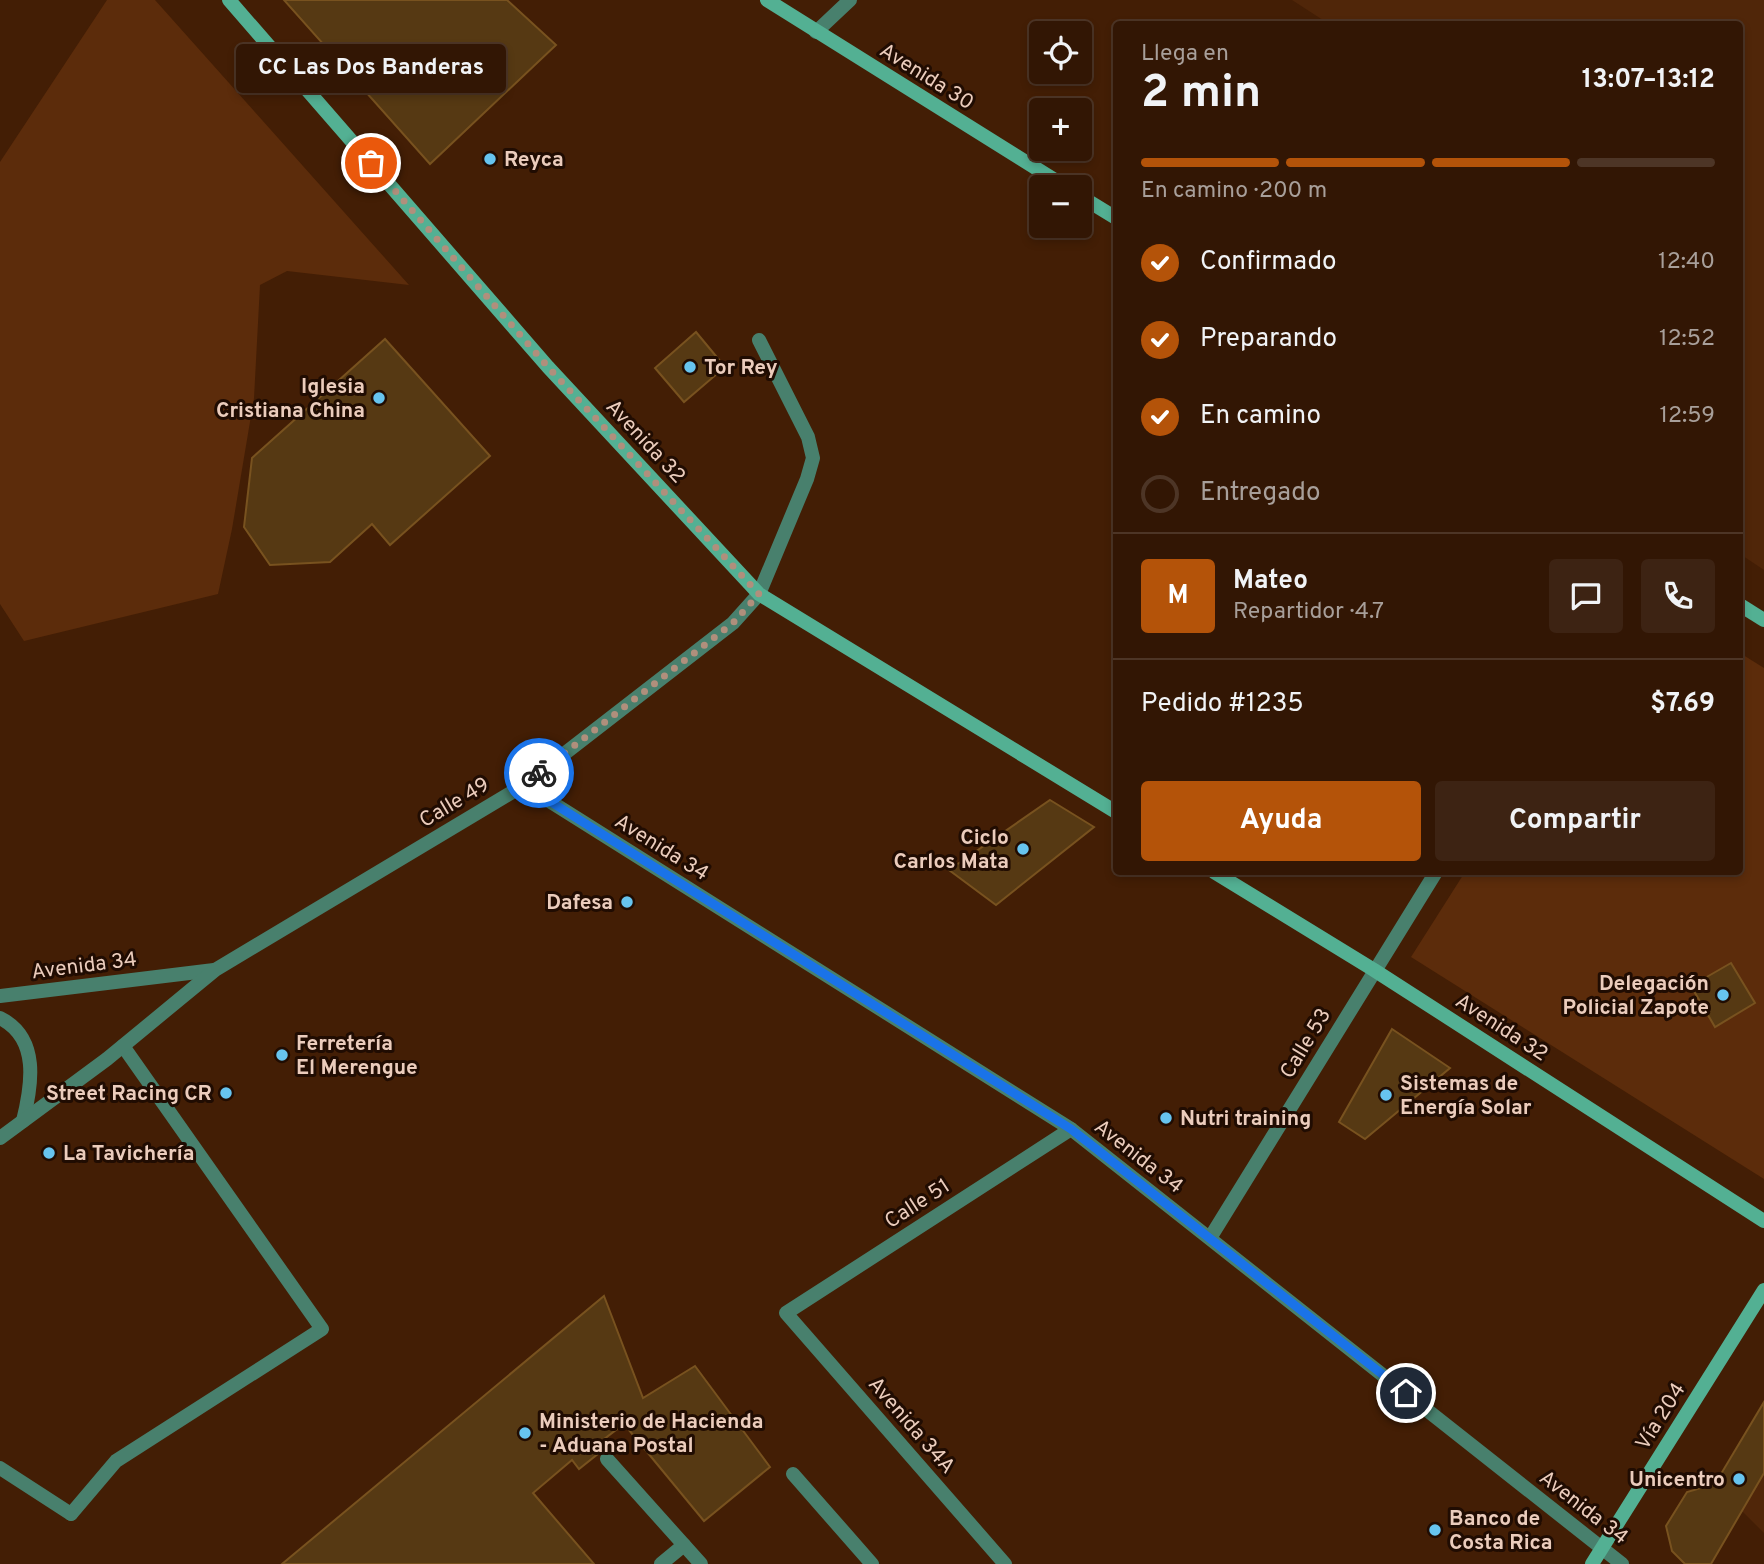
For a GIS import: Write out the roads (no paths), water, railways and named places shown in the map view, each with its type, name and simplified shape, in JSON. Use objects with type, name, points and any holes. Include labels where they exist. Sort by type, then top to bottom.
[{"type":"main road","name":"Avenida 32","points":[[229,0],[548,367],[759,594],[1113,810]]},
{"type":"main road","name":"Avenida 30","points":[[767,0],[1047,175]]},
{"type":"main road","points":[[1092,203],[1113,216]]},
{"type":"main road","points":[[1743,607],[1764,621]]},
{"type":"main road","name":"Avenida 32","points":[[1219,875],[1374,970],[1764,1221]]},
{"type":"main road","name":"Vía 204","points":[[1592,1564],[1764,1290]]},
{"type":"street","points":[[816,32],[850,0]]},
{"type":"street","name":"Calle 49","points":[[0,1138],[123,1046],[215,970],[524,785],[733,623],[759,594],[807,479],[813,458],[808,438],[759,340]]},
{"type":"street","name":"Avenida 34","points":[[524,785],[1071,1129],[1622,1564]]},
{"type":"street","name":"Calle 53","points":[[1210,1238],[1434,875]]},
{"type":"street","name":"Avenida 34","points":[[0,996],[215,970]]},
{"type":"street","points":[[0,1018],[9,1023],[25,1043],[32,1064],[30,1095],[23,1121]]},
{"type":"street","points":[[0,1468],[71,1514],[116,1461],[323,1329],[123,1046]]},
{"type":"street","name":"Calle 51","points":[[786,1313],[1071,1129]]},
{"type":"street","name":"Avenida 34A","points":[[786,1313],[1005,1564]]},
{"type":"street","points":[[607,1459],[701,1564]]},
{"type":"street","points":[[793,1474],[872,1564]]},
{"type":"street","points":[[660,1564],[684,1545]]},
{"type":"place","name":"Reyca","points":[[490,159]]},
{"type":"place","name":"CC Las Dos Banderas","points":[[371,163]]},
{"type":"place","name":"Tor Rey","points":[[690,367]]},
{"type":"place","name":"Iglesia Cristiana China","points":[[379,398]]},
{"type":"place","name":"Ciclo Carlos Mata","points":[[1023,849]]},
{"type":"place","name":"Dafesa","points":[[627,902]]},
{"type":"place","name":"Delegación Policial Zapote","points":[[1723,995]]},
{"type":"place","name":"Ferretería El Merengue","points":[[282,1055]]},
{"type":"place","name":"Street Racing CR","points":[[226,1093]]},
{"type":"place","name":"Sistemas de Energía Solar","points":[[1386,1095]]},
{"type":"place","name":"Nutri training","points":[[1166,1118]]},
{"type":"place","name":"La Tavichería","points":[[49,1153]]},
{"type":"place","name":"Ministerio de Hacienda - Aduana Postal","points":[[525,1433]]},
{"type":"place","name":"Unicentro","points":[[1739,1479]]},
{"type":"place","name":"Banco de Costa Rica","points":[[1435,1530]]}]
